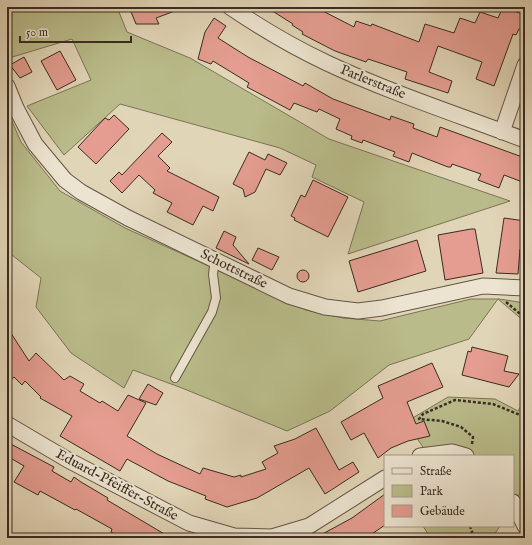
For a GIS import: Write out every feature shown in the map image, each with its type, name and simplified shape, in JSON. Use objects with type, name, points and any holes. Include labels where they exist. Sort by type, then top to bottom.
[{"type":"street","name":"Parlerstraße","points":[[230,7],[269,33],[327,63],[396,92],[525,140]]},
{"type":"street","points":[[502,132],[525,65]]},
{"type":"street","name":"Schottstraße","points":[[7,86],[16,108],[35,144],[65,180],[81,192],[128,218],[289,296],[308,303],[341,310],[358,311],[382,308],[483,286],[525,288]]},
{"type":"street","name":"Eduard-Pfeiffer-Straße","points":[[7,424],[68,460],[189,522],[234,536],[272,537],[309,526],[384,479]]},
{"type":"street","points":[[422,455],[452,452],[469,453]]},
{"type":"street","points":[[514,504],[525,526]]},
{"type":"lane","points":[[176,378],[212,312],[216,298],[213,274],[215,260]]},
{"type":"path","points":[[469,453],[473,437],[461,427],[442,421],[422,420],[419,419],[420,417],[455,400],[493,404],[525,416]]},
{"type":"path","points":[[470,527],[474,538]]},
{"type":"green space","points":[[7,7],[117,7],[127,32],[190,58],[329,139],[510,201],[348,254],[364,202],[312,177],[316,165],[280,148],[120,104],[64,155],[27,106],[91,80],[72,39],[9,58],[7,54]]},
{"type":"green space","points":[[7,110],[21,142],[60,191],[125,228],[306,310],[343,318],[380,321],[471,299],[498,299],[469,339],[389,365],[330,411],[287,431],[182,388],[133,370],[124,388],[71,353],[36,307],[41,278],[7,251]]},
{"type":"green space","points":[[498,299],[525,303],[525,322]]},
{"type":"green space","points":[[448,397],[495,399],[518,411],[525,399],[525,492],[519,494],[514,502],[514,455],[428,455],[406,422]]},
{"type":"green space","points":[[424,527],[499,527],[492,538],[421,538],[428,534]]},
{"type":"building","points":[[129,7],[183,8],[156,18],[159,24],[136,24]]},
{"type":"building","points":[[266,7],[315,7],[354,27],[356,21],[371,26],[372,24],[419,42],[425,24],[454,33],[460,18],[475,23],[480,12],[498,18],[503,7],[525,15],[525,31],[519,29],[516,35],[513,34],[494,86],[476,79],[482,62],[438,46],[429,72],[452,81],[448,93],[405,79],[407,72],[368,59],[366,62],[335,51],[302,34],[303,32],[292,25],[293,24]]},
{"type":"building","points":[[214,18],[226,26],[218,38],[248,57],[303,86],[305,83],[333,99],[390,120],[391,116],[414,124],[413,128],[437,137],[440,127],[525,158],[525,183],[504,175],[499,188],[478,180],[481,174],[452,164],[451,167],[448,167],[412,153],[409,162],[393,156],[395,152],[363,140],[362,143],[351,139],[352,136],[336,129],[340,119],[319,109],[317,112],[294,103],[290,110],[247,87],[249,83],[213,61],[211,64],[198,59],[205,32]]},
{"type":"building","points":[[60,51],[76,80],[57,90],[41,61]]},
{"type":"building","points":[[24,57],[32,72],[20,78],[10,65]]},
{"type":"building","points":[[114,115],[129,129],[96,164],[78,147],[105,118],[109,120]]},
{"type":"building","points":[[162,133],[172,142],[158,156],[170,168],[167,171],[219,197],[213,211],[203,206],[193,225],[167,212],[172,203],[153,193],[155,190],[139,175],[122,193],[110,181],[119,172],[122,175]]},
{"type":"building","points":[[249,152],[265,160],[268,154],[287,163],[280,175],[266,169],[255,192],[245,197],[243,189],[233,184]]},
{"type":"building","points":[[313,180],[348,197],[328,237],[294,220],[295,218],[291,216],[301,195],[305,197]]},
{"type":"building","points":[[504,218],[525,221],[525,249],[520,249],[518,274],[496,273]]},
{"type":"building","points":[[475,229],[483,273],[445,280],[438,235]]},
{"type":"building","points":[[224,231],[236,237],[233,245],[249,264],[216,248]]},
{"type":"building","points":[[417,240],[426,271],[358,292],[349,261]]},
{"type":"building","points":[[258,248],[279,257],[272,270],[252,260]]},
{"type":"building","points":[[301,270],[305,270],[309,276],[305,282],[301,282],[297,278],[297,274]]},
{"type":"building","points":[[7,327],[29,361],[36,353],[64,380],[70,376],[84,384],[80,391],[100,403],[102,401],[118,411],[128,395],[146,403],[127,436],[157,454],[200,474],[203,468],[234,477],[241,475],[241,477],[266,469],[262,462],[278,453],[274,446],[295,439],[316,428],[339,470],[353,462],[359,472],[325,494],[309,468],[257,498],[227,507],[205,499],[206,496],[168,481],[127,459],[120,471],[60,436],[72,416],[40,398],[41,397],[25,381],[22,385],[14,377],[7,384]]},
{"type":"building","points":[[472,347],[508,356],[504,371],[519,374],[509,387],[462,375],[468,351],[471,352]]},
{"type":"building","points":[[432,363],[443,387],[407,402],[416,424],[424,421],[430,436],[408,441],[391,448],[378,458],[364,433],[351,440],[341,422],[383,398],[378,386]]},
{"type":"building","points":[[148,384],[163,393],[156,405],[139,399]]},
{"type":"building","points":[[7,442],[54,467],[52,471],[71,482],[74,477],[108,498],[107,500],[171,538],[121,538],[111,532],[112,529],[76,509],[75,510],[40,491],[38,495],[14,482],[24,466],[7,456]]},
{"type":"building","points":[[384,495],[384,526],[366,538],[315,538],[352,518]]}]
